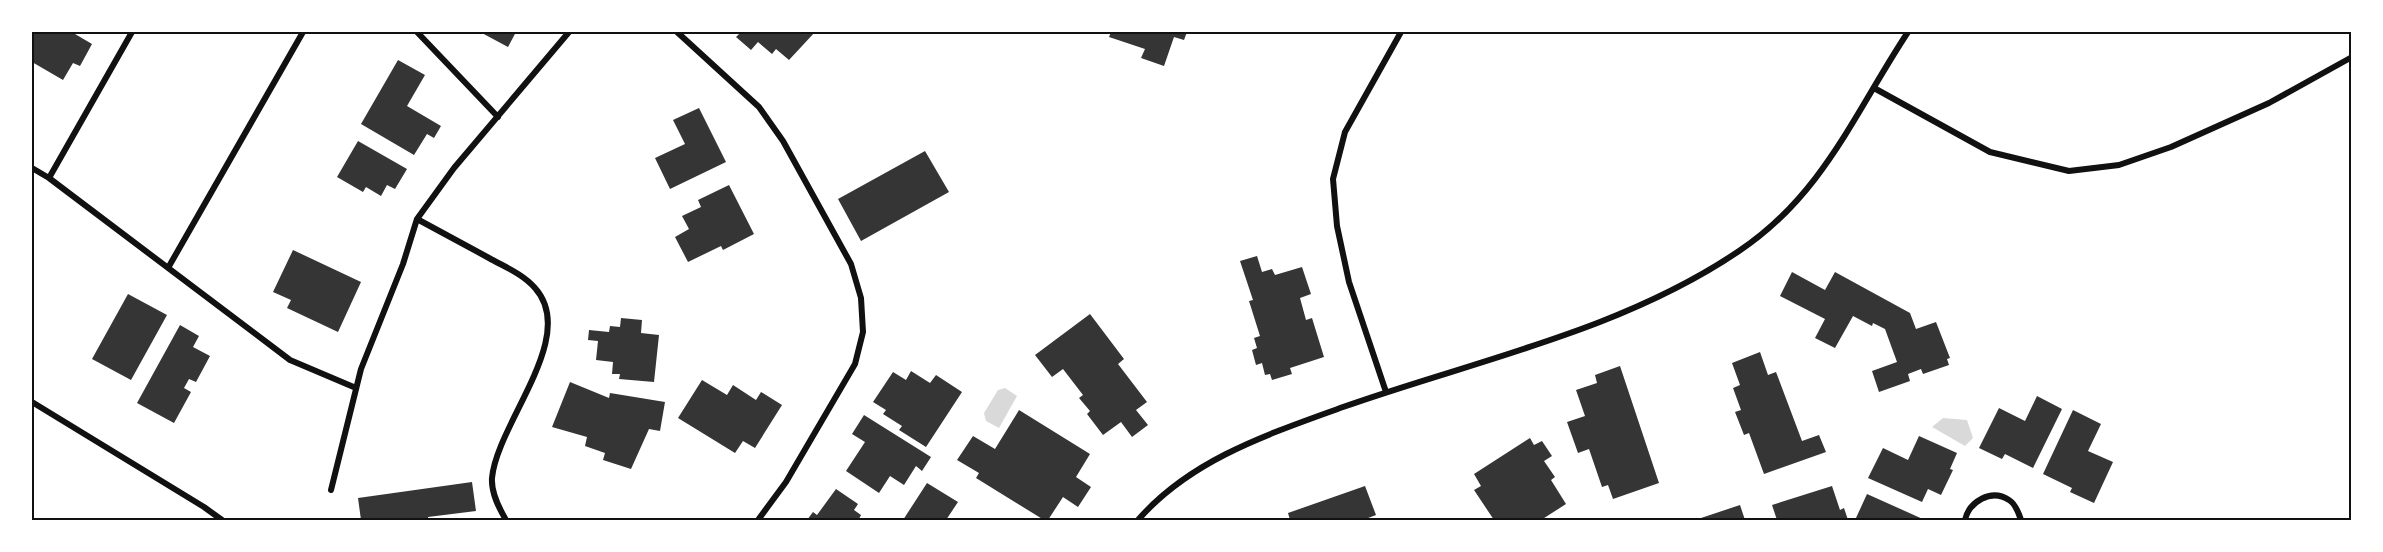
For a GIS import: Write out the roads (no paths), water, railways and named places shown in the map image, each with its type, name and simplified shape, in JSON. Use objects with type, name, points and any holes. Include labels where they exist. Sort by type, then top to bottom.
[{"type":"street","points":[[49,178],[132,32]]},
{"type":"street","points":[[168,268],[303,32]]},
{"type":"street","points":[[417,32],[498,117]]},
{"type":"street","points":[[331,490],[361,369],[404,264],[417,219],[454,168],[569,32]]},
{"type":"street","points":[[677,32],[759,107],[783,141],[851,264],[861,298],[863,332],[855,364],[786,482],[758,520]]},
{"type":"street","points":[[1386,392],[1349,282],[1337,226],[1333,179],[1345,132],[1401,32]]},
{"type":"street","points":[[1138,520],[1155,501],[1189,474],[1229,452],[1290,426],[1386,392],[1556,338],[1618,314],[1684,285],[1740,250],[1790,210],[1828,163],[1908,32]]},
{"type":"street","points":[[1874,88],[1990,152],[2069,171],[2119,165],[2170,147],[2269,103],[2352,57]]},
{"type":"street","points":[[32,168],[49,178],[290,360],[356,388]]},
{"type":"street","points":[[417,219],[520,275],[536,288],[547,306],[549,330],[543,356],[497,454],[492,480],[498,506],[506,520]]},
{"type":"street","points":[[32,402],[222,520]]},
{"type":"street","points":[[1965,520],[1967,510],[1977,500],[1993,496],[2009,499],[2021,520]]}]
